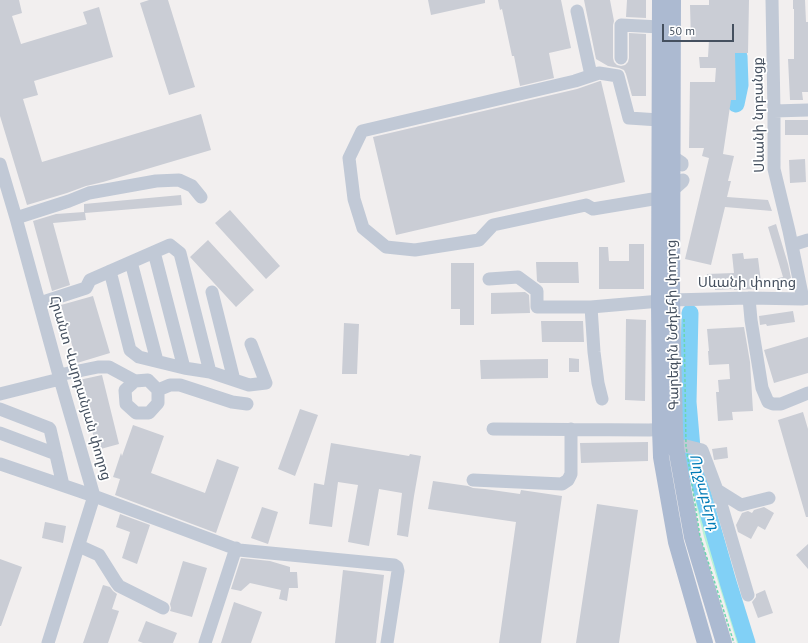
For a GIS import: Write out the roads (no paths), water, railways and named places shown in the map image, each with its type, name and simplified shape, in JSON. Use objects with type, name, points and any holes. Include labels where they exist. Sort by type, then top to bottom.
[{"type":"main road","name":"Գարեգին Նժդեհի փողոց","points":[[660,0],[659,198],[666,301],[667,429],[661,457],[676,542],[705,643]]},
{"type":"main road","name":"Գարեգին Նժդեհի փողոց","points":[[666,301],[678,185],[673,0]]},
{"type":"main road","name":"Գարեգին Նժդեհի փողոց","points":[[667,429],[688,448],[692,537],[724,643]]},
{"type":"street","name":"Սևանի նրբանցք","points":[[772,0],[774,169],[806,298]]},
{"type":"street","points":[[577,11],[591,75]]},
{"type":"street","points":[[621,58],[621,25],[660,27]]},
{"type":"street","points":[[659,120],[629,118],[618,76],[599,73],[575,81],[362,130],[349,158],[354,200],[363,228],[386,247],[415,250],[478,240],[493,225],[586,205],[593,208],[659,198]]},
{"type":"street","points":[[774,111],[808,110]]},
{"type":"street","name":"Հրանտ Վարդանյան փողոց","points":[[0,164],[94,496],[48,643]]},
{"type":"street","points":[[16,218],[89,193],[156,182],[179,180],[192,186],[201,197]]},
{"type":"street","points":[[792,245],[808,240]]},
{"type":"street","points":[[40,303],[86,288],[90,280],[170,245],[180,253],[210,372]]},
{"type":"street","points":[[154,252],[184,368]]},
{"type":"street","points":[[131,262],[157,361]]},
{"type":"street","points":[[110,271],[130,350],[139,357],[184,368],[210,372],[249,385],[266,383],[251,344]]},
{"type":"street","name":"Սևանի փողոց","points":[[489,279],[518,278],[537,291],[537,307],[591,307],[666,301],[748,298],[806,298]]},
{"type":"street","points":[[212,292],[234,380]]},
{"type":"street","points":[[748,298],[762,388],[768,402],[773,404],[781,404],[808,393]]},
{"type":"street","points":[[591,307],[594,352],[598,383],[602,399]]},
{"type":"street","points":[[0,394],[98,367],[109,367],[135,381],[148,380],[158,390],[158,403],[149,413],[136,413],[126,404],[126,390],[135,381]]},
{"type":"street","points":[[158,390],[170,385],[180,385],[232,402],[247,404]]},
{"type":"street","points":[[0,410],[50,429],[63,486]]},
{"type":"street","points":[[493,429],[667,429]]},
{"type":"street","points":[[473,480],[562,484],[568,480],[570,474],[571,429]]},
{"type":"street","points":[[0,434],[56,454]]},
{"type":"street","points":[[688,448],[717,490],[748,595]]},
{"type":"street","points":[[0,464],[94,496],[239,550],[397,567],[398,571],[387,643]]},
{"type":"street","points":[[717,490],[741,505],[769,498]]},
{"type":"street","points":[[79,546],[100,555],[119,586],[163,608]]},
{"type":"street","points":[[204,643],[236,548]]},
{"type":"waterway","name":"Ողջաբերդ","points":[[736,104],[740,85],[739,56]]},
{"type":"waterway","name":"Ողջաբերդ","points":[[690,313],[688,402],[693,460],[747,643]]}]
